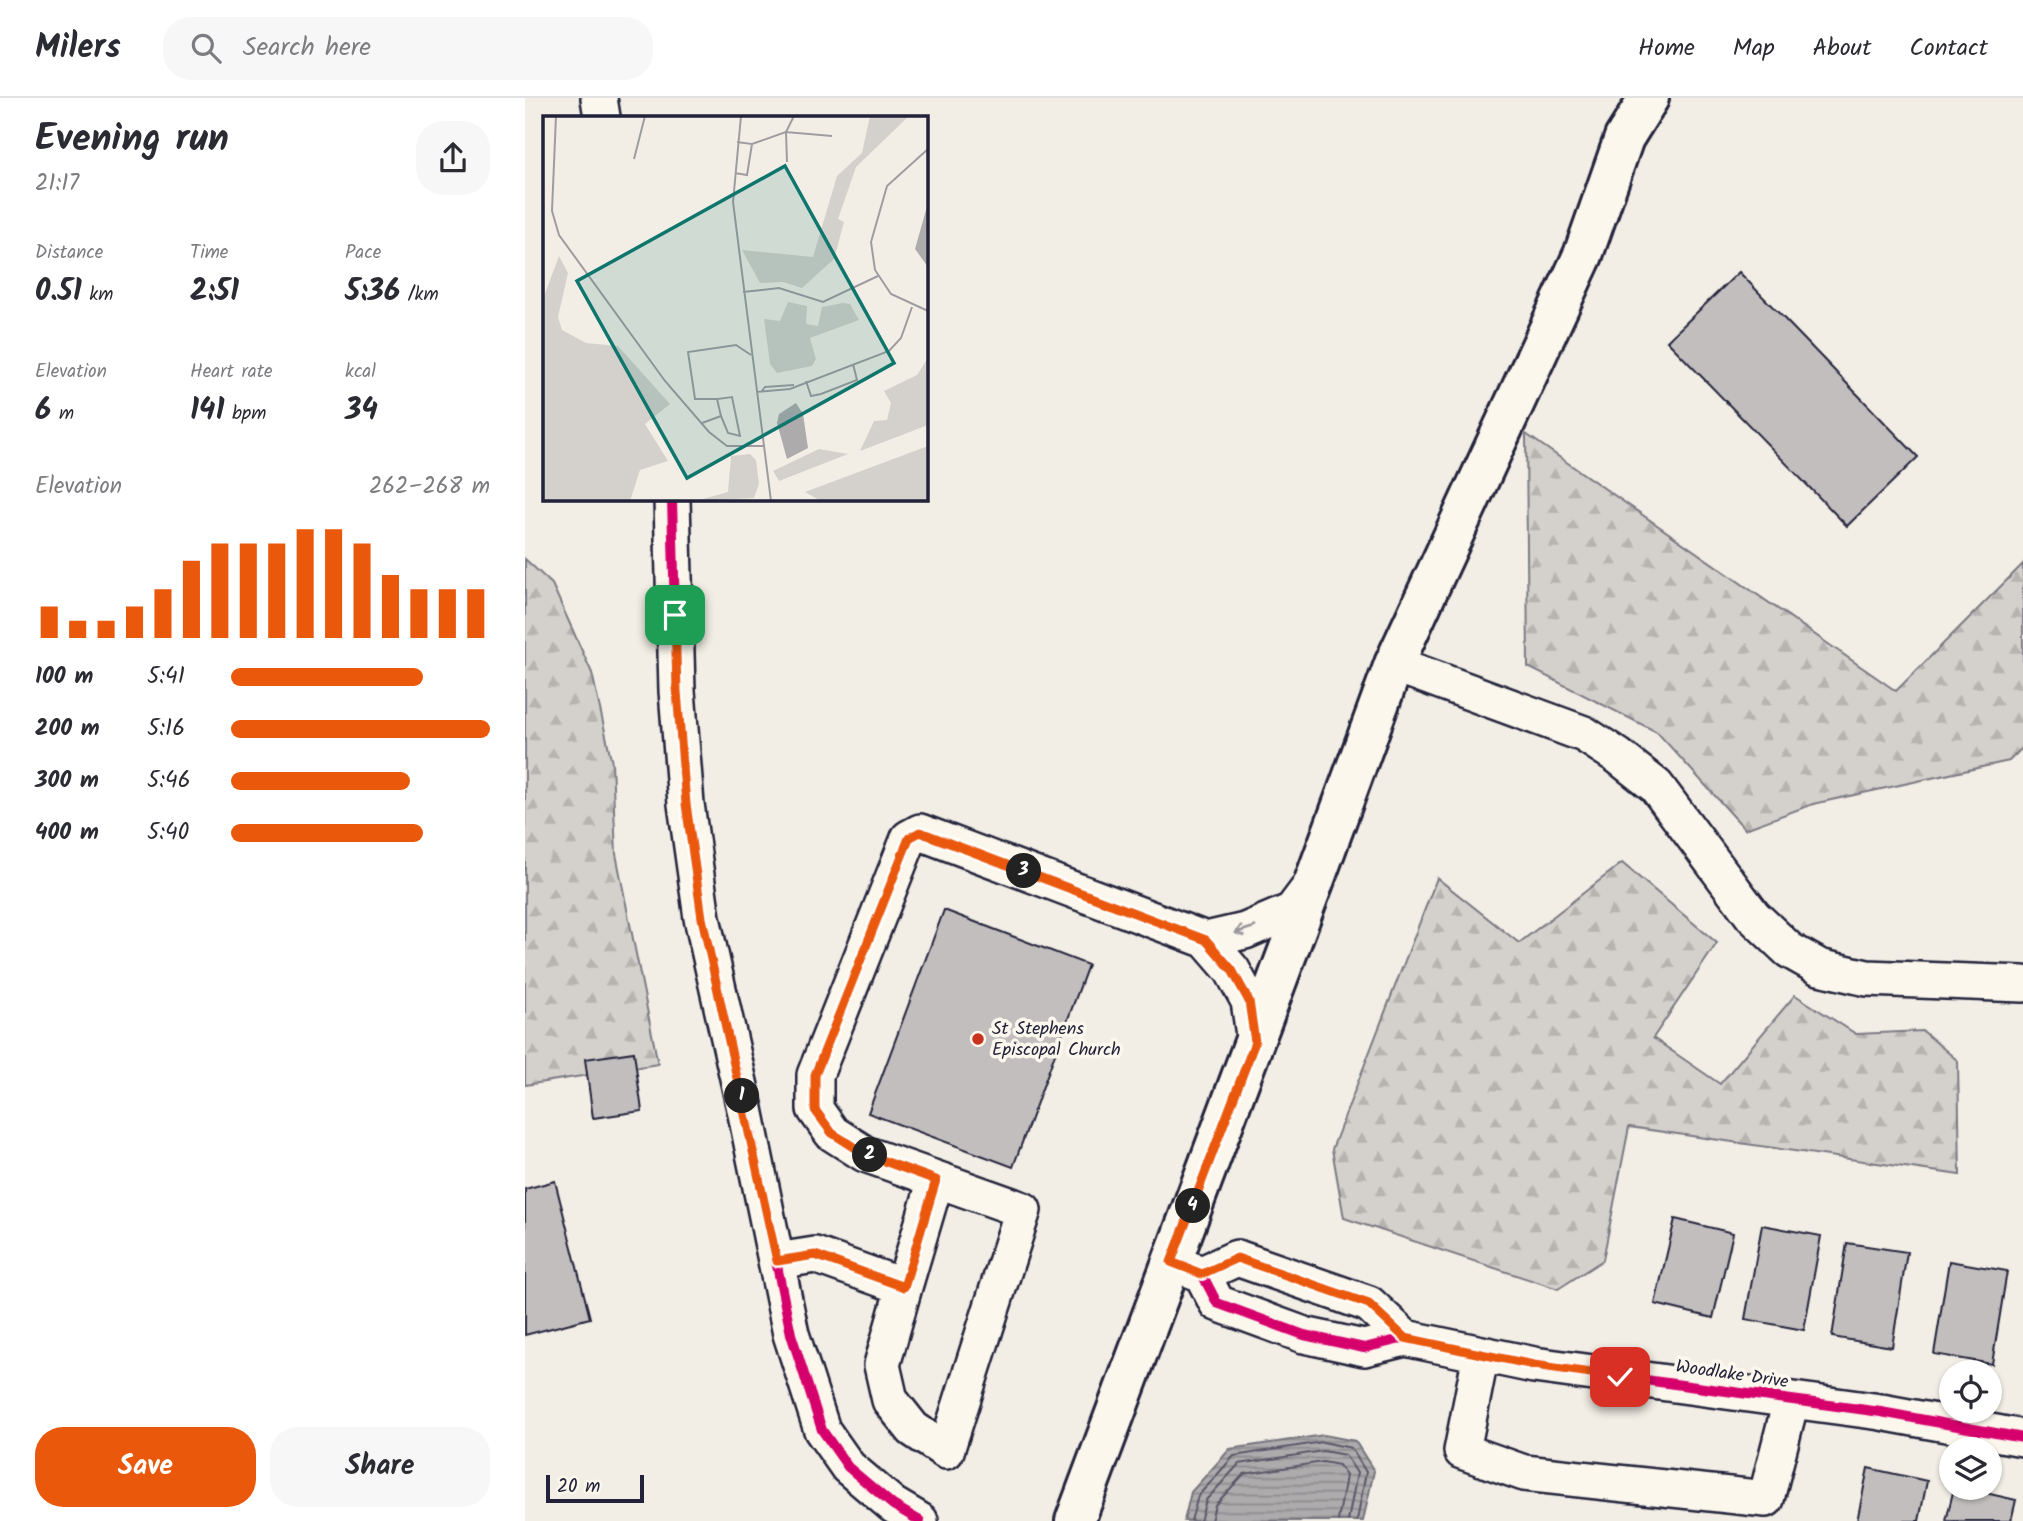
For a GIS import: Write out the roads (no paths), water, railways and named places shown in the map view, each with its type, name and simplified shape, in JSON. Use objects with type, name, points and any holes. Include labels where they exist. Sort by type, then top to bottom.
[{"type":"main road","points":[[1075,1521],[1187,1268],[1255,1042],[1394,664],[1583,255],[1625,138],[1649,98]]},
{"type":"street","points":[[599,98],[602,116]]},
{"type":"street","points":[[672,500],[677,691],[686,804],[702,918],[791,1334],[822,1430],[848,1467],[893,1505],[920,1521]]},
{"type":"street","points":[[1394,664],[1584,734],[1618,756],[1656,786],[1753,916],[1789,950],[1819,967],[1867,978],[2023,984]]},
{"type":"street","points":[[936,1180],[882,1365],[890,1400],[913,1429],[946,1451],[1023,1210],[865,1154],[832,1133],[815,1110],[815,1075],[909,838],[920,832],[1206,940],[1232,970],[1249,1001],[1255,1042]]},
{"type":"street","points":[[1206,940],[1245,931],[1292,911],[1315,879]]},
{"type":"street","points":[[777,1261],[815,1255],[904,1287]]},
{"type":"street","points":[[1187,1268],[1237,1258],[1369,1304],[1405,1338]]},
{"type":"street","name":"Woodlake Drive","points":[[1187,1268],[1217,1303],[1304,1335],[1364,1348],[1405,1338],[1534,1365],[1881,1412],[2023,1438]]},
{"type":"street","points":[[1481,1354],[1462,1451],[1524,1473],[1766,1499],[1791,1401]]},
{"type":"water","points":[[1324,1435],[1355,1441],[1374,1471],[1363,1521],[1184,1521],[1191,1492],[1230,1449]]},
{"type":"place","name":"St Stephens Episcopal Church","points":[[978,1039]]}]
